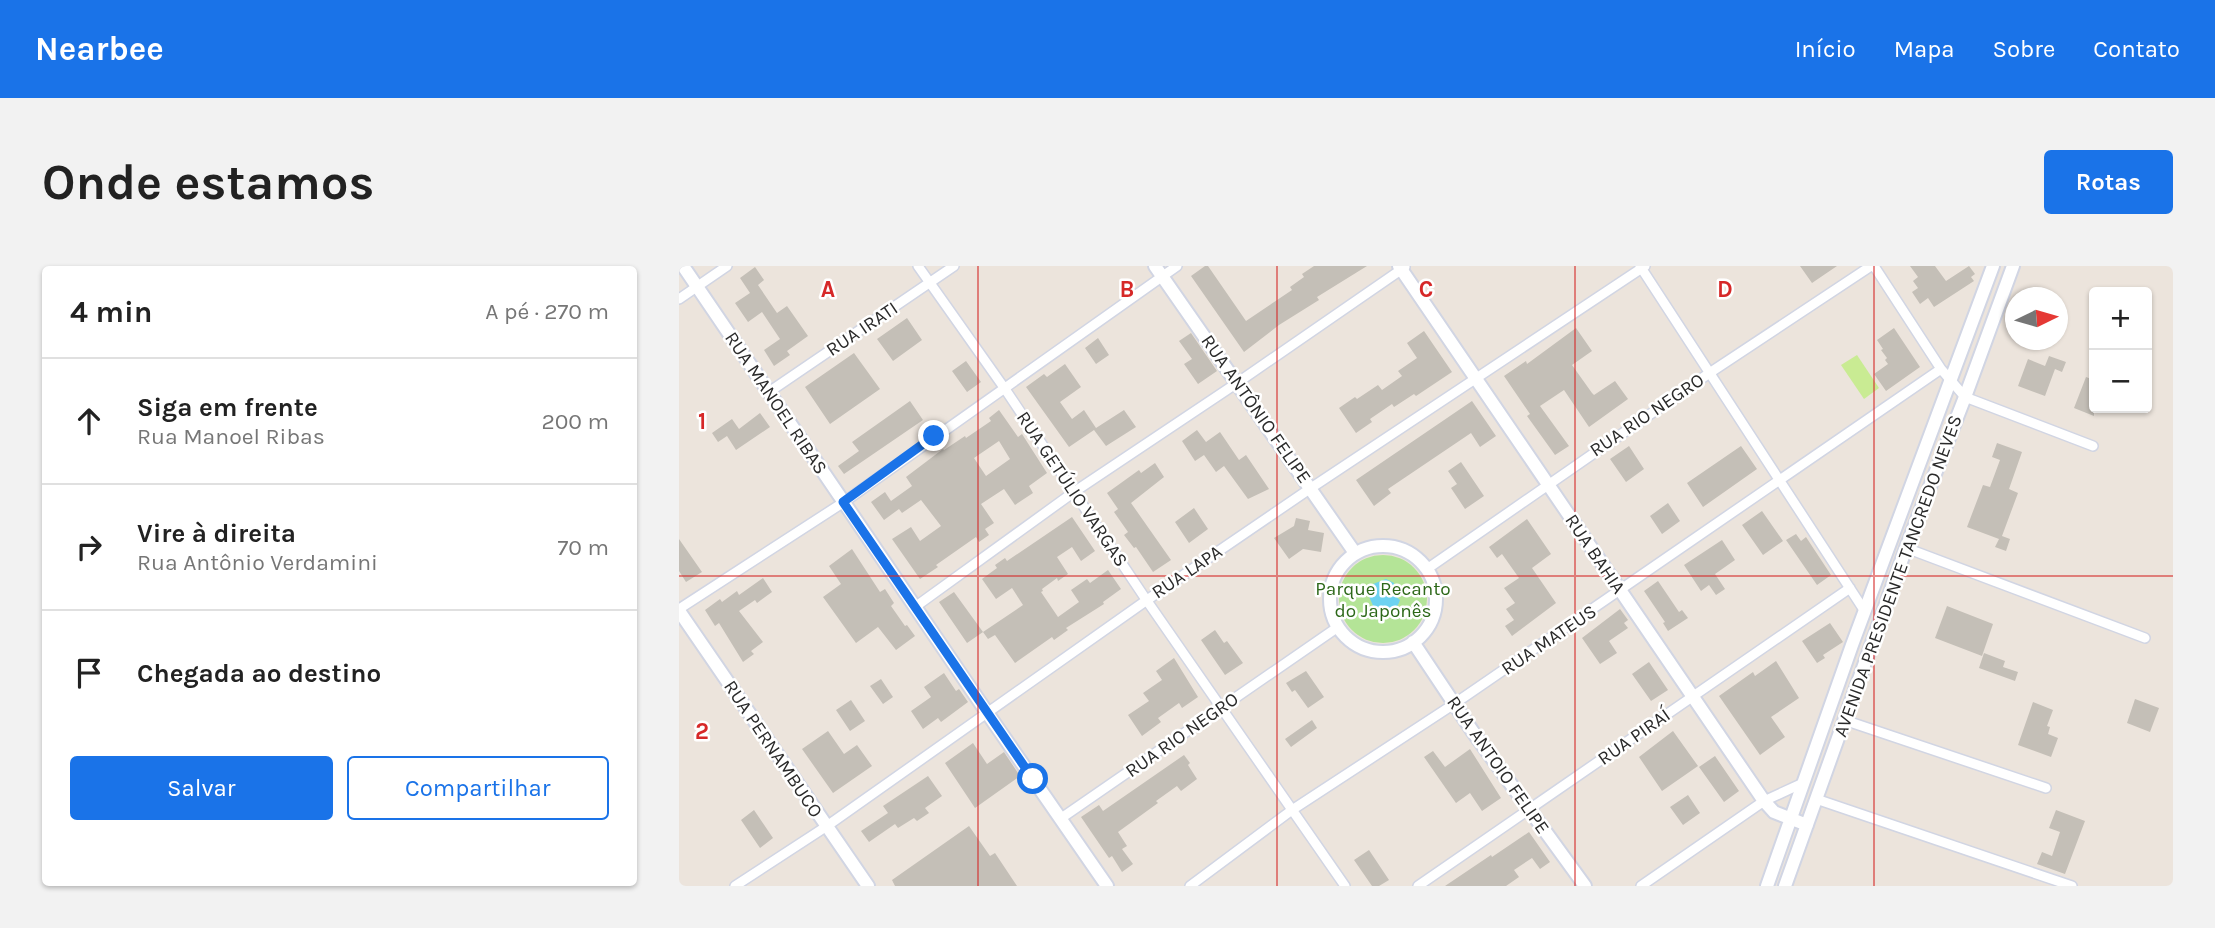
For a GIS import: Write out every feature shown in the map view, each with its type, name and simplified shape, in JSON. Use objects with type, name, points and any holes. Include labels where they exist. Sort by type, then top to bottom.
[{"type":"street","name":"RUA MANOEL RIBAS","points":[[683,266],[1107,886]]},
{"type":"street","points":[[679,299],[727,266]]},
{"type":"street","name":"RUA GETÚLIO VARGAS","points":[[918,266],[1345,886]]},
{"type":"street","name":"RUA IRATI","points":[[769,392],[954,266]]},
{"type":"street","points":[[679,610],[843,502],[1005,389],[1159,271],[1177,266]]},
{"type":"street","points":[[1872,266],[1941,369],[1965,397],[2093,446]]},
{"type":"street","name":"RUA RIO NEGRO","points":[[1427,569],[1711,372],[1872,266]]},
{"type":"street","name":"AVENIDA PRESIDENTE TANCREDO NEVES","points":[[1767,886],[1864,610],[1993,266]]},
{"type":"street","name":"AVENIDA PRESIDENTE TANCREDO NEVES","points":[[1786,886],[1906,548],[2013,266]]},
{"type":"street","points":[[915,607],[1074,492],[1237,383],[1402,267]]},
{"type":"street","name":"RUA BAHIA","points":[[1402,267],[1474,377],[1764,801],[1774,812],[1807,825]]},
{"type":"street","points":[[1642,267],[1864,610]]},
{"type":"street","name":"RUA LAPA","points":[[735,886],[827,826],[1311,488],[1642,267]]},
{"type":"street","name":"RUA ANTÔNIO FELIPE","points":[[1159,271],[1355,553]]},
{"type":"street","name":"RUA MATEUS","points":[[1190,886],[1292,810],[1454,704],[1941,369]]},
{"type":"street","points":[[1386,545],[1402,549],[1416,557],[1427,569],[1434,583],[1436,600],[1433,616],[1425,631],[1413,642],[1398,650],[1381,652],[1364,648],[1349,640],[1338,627],[1330,595],[1338,571],[1355,553],[1386,545]]},
{"type":"street","points":[[1906,548],[2145,638]]},
{"type":"street","name":"RUA PIRAÍ","points":[[1418,886],[1850,588]]},
{"type":"street","name":"RUA PERNAMBUCO","points":[[679,610],[868,886]]},
{"type":"street","name":"RUA RIO NEGRO","points":[[1061,819],[1338,627]]},
{"type":"street","name":"RUA ANTOIO FELIPE","points":[[1413,642],[1454,704],[1585,886]]},
{"type":"street","points":[[1844,720],[2046,788]]},
{"type":"street","points":[[1641,886],[1764,801],[1803,783]]},
{"type":"street","points":[[1816,799],[2072,886]]},
{"type":"green space","points":[[1857,355],[1879,388],[1864,399],[1841,365]]},
{"type":"green space","name":"Parque Recanto do Japonês","points":[[1383,555],[1400,559],[1414,568],[1423,582],[1427,599],[1423,616],[1414,630],[1400,639],[1383,643],[1366,639],[1352,630],[1343,616],[1339,599],[1343,582],[1352,568],[1366,559]]},
{"type":"water","points":[[1386,579],[1394,583],[1393,594],[1400,600],[1392,612],[1379,618],[1368,594],[1373,584]]},
{"type":"building","points":[[1208,266],[1246,321],[1292,290],[1290,287],[1314,266],[1367,266],[1317,297],[1319,300],[1279,325],[1244,352],[1191,276]]},
{"type":"building","points":[[1800,266],[1837,266],[1812,283]]},
{"type":"building","points":[[1910,266],[1935,266],[1946,281],[1969,266],[1975,274],[1971,277],[1974,281],[1934,307],[1928,298],[1920,304],[1912,292],[1918,288],[1913,281],[1918,277]]},
{"type":"building","points":[[755,267],[764,280],[758,285],[777,313],[787,306],[808,336],[787,351],[790,355],[774,366],[764,350],[780,339],[762,312],[748,322],[735,303],[750,293],[740,278]]},
{"type":"building","points":[[907,318],[922,340],[893,361],[877,339]]},
{"type":"building","points":[[1576,328],[1592,351],[1572,365],[1592,393],[1594,395],[1615,381],[1628,399],[1589,427],[1564,390],[1540,406],[1569,446],[1555,455],[1527,416],[1530,414],[1504,376],[1526,361],[1527,364]]},
{"type":"building","points":[[1894,328],[1920,367],[1886,391],[1874,374],[1888,364],[1877,340]]},
{"type":"building","points":[[1424,331],[1452,372],[1416,396],[1414,394],[1394,407],[1392,404],[1370,419],[1372,422],[1356,433],[1339,408],[1378,385],[1382,390],[1402,376],[1398,371],[1417,358],[1407,343]]},
{"type":"building","points":[[1191,333],[1217,371],[1198,384],[1184,364],[1192,359],[1179,341]]},
{"type":"building","points":[[1098,338],[1109,355],[1096,364],[1085,348]]},
{"type":"building","points":[[854,353],[880,389],[830,424],[805,387]]},
{"type":"building","points":[[2049,356],[2066,362],[2062,372],[2055,369],[2045,396],[2018,386],[2028,359],[2045,366]]},
{"type":"building","points":[[966,361],[981,382],[967,392],[952,371]]},
{"type":"building","points":[[1065,364],[1081,387],[1060,402],[1072,419],[1084,410],[1096,428],[1124,410],[1136,427],[1106,446],[1094,430],[1069,447],[1026,387]]},
{"type":"building","points":[[2086,377],[2089,378],[2089,413],[2094,413],[2094,416],[2074,408]]},
{"type":"building","points":[[910,401],[923,420],[844,474],[838,466],[859,451],[852,442]]},
{"type":"building","points":[[1472,401],[1496,436],[1480,447],[1471,433],[1388,489],[1391,493],[1374,506],[1356,480]]},
{"type":"building","points":[[999,410],[1018,437],[1022,434],[1047,473],[1029,486],[1033,493],[1015,505],[1004,489],[981,504],[994,523],[985,529],[989,535],[979,542],[976,537],[920,579],[892,539],[911,527],[920,541],[941,526],[921,500],[902,513],[899,509],[884,520],[871,502],[885,492],[891,501],[912,486],[906,477],[943,449],[991,421],[989,418]],"holes":[[[999,441],[1010,459],[986,476],[974,458]]]},
{"type":"building","points":[[760,413],[770,427],[736,450],[727,436],[718,442],[712,433],[732,419],[739,429]]},
{"type":"building","points":[[1197,430],[1206,442],[1220,432],[1239,460],[1246,455],[1269,489],[1248,499],[1224,466],[1216,472],[1204,455],[1195,461],[1182,441]]},
{"type":"building","points":[[1997,443],[2022,452],[2009,489],[2018,493],[2002,536],[2010,539],[2006,551],[1995,547],[1999,539],[1967,527],[1983,485],[1990,487],[2000,460],[1992,457]]},
{"type":"building","points":[[1629,446],[1644,469],[1626,482],[1610,459]]},
{"type":"building","points":[[1741,446],[1757,469],[1703,507],[1687,483]]},
{"type":"building","points":[[1461,462],[1484,496],[1465,509],[1451,488],[1457,484],[1448,471]]},
{"type":"building","points":[[1155,463],[1164,477],[1131,503],[1171,560],[1153,572],[1124,535],[1128,532],[1114,512],[1118,509],[1107,493],[1139,470],[1141,473]]},
{"type":"building","points":[[1668,503],[1680,521],[1662,534],[1650,516]]},
{"type":"building","points":[[1194,508],[1208,529],[1189,543],[1175,522]]},
{"type":"building","points":[[1762,511],[1783,541],[1763,555],[1742,525]]},
{"type":"building","points":[[1072,517],[1095,551],[1081,561],[1072,547],[1057,557],[1068,574],[1058,581],[1057,578],[1041,592],[1058,617],[1079,602],[1071,590],[1087,579],[1090,583],[1108,570],[1121,589],[1103,602],[1104,604],[1066,628],[1068,630],[1054,640],[1052,637],[1015,663],[995,635],[988,639],[983,632],[1023,605],[1012,588],[996,599],[982,579],[1005,558],[1007,561]]},
{"type":"building","points":[[1296,518],[1310,521],[1308,530],[1324,533],[1321,552],[1303,549],[1289,559],[1274,538],[1294,526]]},
{"type":"building","points":[[1527,519],[1551,554],[1532,568],[1556,603],[1512,636],[1505,626],[1514,620],[1506,609],[1515,603],[1504,588],[1519,578],[1502,554],[1497,558],[1489,547]]},
{"type":"building","points":[[1796,534],[1801,541],[1806,537],[1831,575],[1817,585],[1786,540]]},
{"type":"building","points":[[679,539],[702,572],[686,582],[679,571]]},
{"type":"building","points":[[1722,540],[1735,560],[1715,574],[1725,589],[1716,595],[1709,585],[1701,591],[1684,565]]},
{"type":"building","points":[[852,549],[880,592],[885,589],[894,603],[891,606],[915,636],[896,650],[878,627],[856,643],[823,597],[841,584],[829,566]]},
{"type":"building","points":[[763,578],[772,592],[739,611],[763,642],[751,651],[754,654],[743,662],[719,623],[715,626],[705,610],[737,591],[739,595]]},
{"type":"building","points":[[1658,581],[1679,612],[1682,610],[1688,618],[1668,631],[1644,591]]},
{"type":"building","points":[[954,592],[983,632],[967,643],[939,602]]},
{"type":"building","points":[[1947,606],[1993,624],[1982,656],[1935,638]]},
{"type":"building","points":[[1620,609],[1628,620],[1624,623],[1628,628],[1609,641],[1617,653],[1600,664],[1582,638]]},
{"type":"building","points":[[1830,623],[1843,642],[1823,655],[1825,658],[1817,663],[1802,641]]},
{"type":"building","points":[[1215,630],[1243,663],[1225,675],[1201,640]]},
{"type":"building","points":[[1984,653],[2005,661],[2003,667],[2018,672],[2015,681],[1979,668]]},
{"type":"building","points":[[1174,658],[1198,697],[1182,708],[1179,703],[1158,718],[1161,722],[1142,736],[1128,715],[1149,701],[1143,693],[1162,680],[1156,671]]},
{"type":"building","points":[[1776,661],[1799,698],[1771,717],[1785,737],[1760,755],[1719,696],[1753,672],[1755,676]]},
{"type":"building","points":[[1649,662],[1668,690],[1651,701],[1632,674]]},
{"type":"building","points":[[1306,671],[1324,697],[1308,708],[1295,690],[1292,692],[1286,683]]},
{"type":"building","points":[[944,673],[956,691],[959,689],[968,702],[941,722],[938,718],[923,729],[911,711],[931,697],[924,687]]},
{"type":"building","points":[[881,679],[893,697],[883,704],[870,686]]},
{"type":"building","points":[[2135,699],[2159,708],[2150,732],[2127,723]]},
{"type":"building","points":[[851,700],[865,721],[850,731],[836,710]]},
{"type":"building","points":[[2033,702],[2053,710],[2047,726],[2050,727],[2048,734],[2058,738],[2051,757],[2018,745]]},
{"type":"building","points":[[1312,720],[1317,728],[1291,747],[1285,739]]},
{"type":"building","points":[[828,731],[844,754],[857,745],[872,766],[833,793],[802,749]]},
{"type":"building","points":[[1673,731],[1698,766],[1662,791],[1639,757]]},
{"type":"building","points":[[973,743],[987,764],[1004,752],[1020,776],[975,808],[945,763]]},
{"type":"building","points":[[1470,749],[1501,798],[1482,811],[1470,793],[1456,803],[1424,757],[1433,751],[1445,767]]},
{"type":"building","points":[[1184,755],[1197,779],[1181,791],[1177,786],[1118,832],[1127,846],[1122,849],[1133,864],[1122,872],[1081,817],[1099,805],[1103,811]]},
{"type":"building","points":[[1715,756],[1739,791],[1724,802],[1699,767]]},
{"type":"building","points":[[928,776],[942,796],[925,808],[929,813],[898,828],[895,824],[869,842],[861,831],[888,813],[883,806]]},
{"type":"building","points":[[1688,795],[1700,813],[1683,825],[1670,807]]},
{"type":"building","points":[[754,810],[773,838],[760,848],[741,820]]},
{"type":"building","points":[[2056,810],[2085,821],[2065,874],[2037,864],[2042,852],[2052,856],[2060,832],[2049,828]]},
{"type":"building","points":[[969,826],[990,856],[995,853],[1017,886],[895,886],[892,880]]},
{"type":"building","points":[[1529,832],[1550,862],[1540,869],[1532,858],[1514,870],[1519,877],[1506,886],[1445,886],[1491,855],[1492,857]]},
{"type":"building","points":[[1369,850],[1389,880],[1379,886],[1372,886],[1354,860]]},
{"type":"route","points":[[934,436],[843,502],[1033,779]]}]
